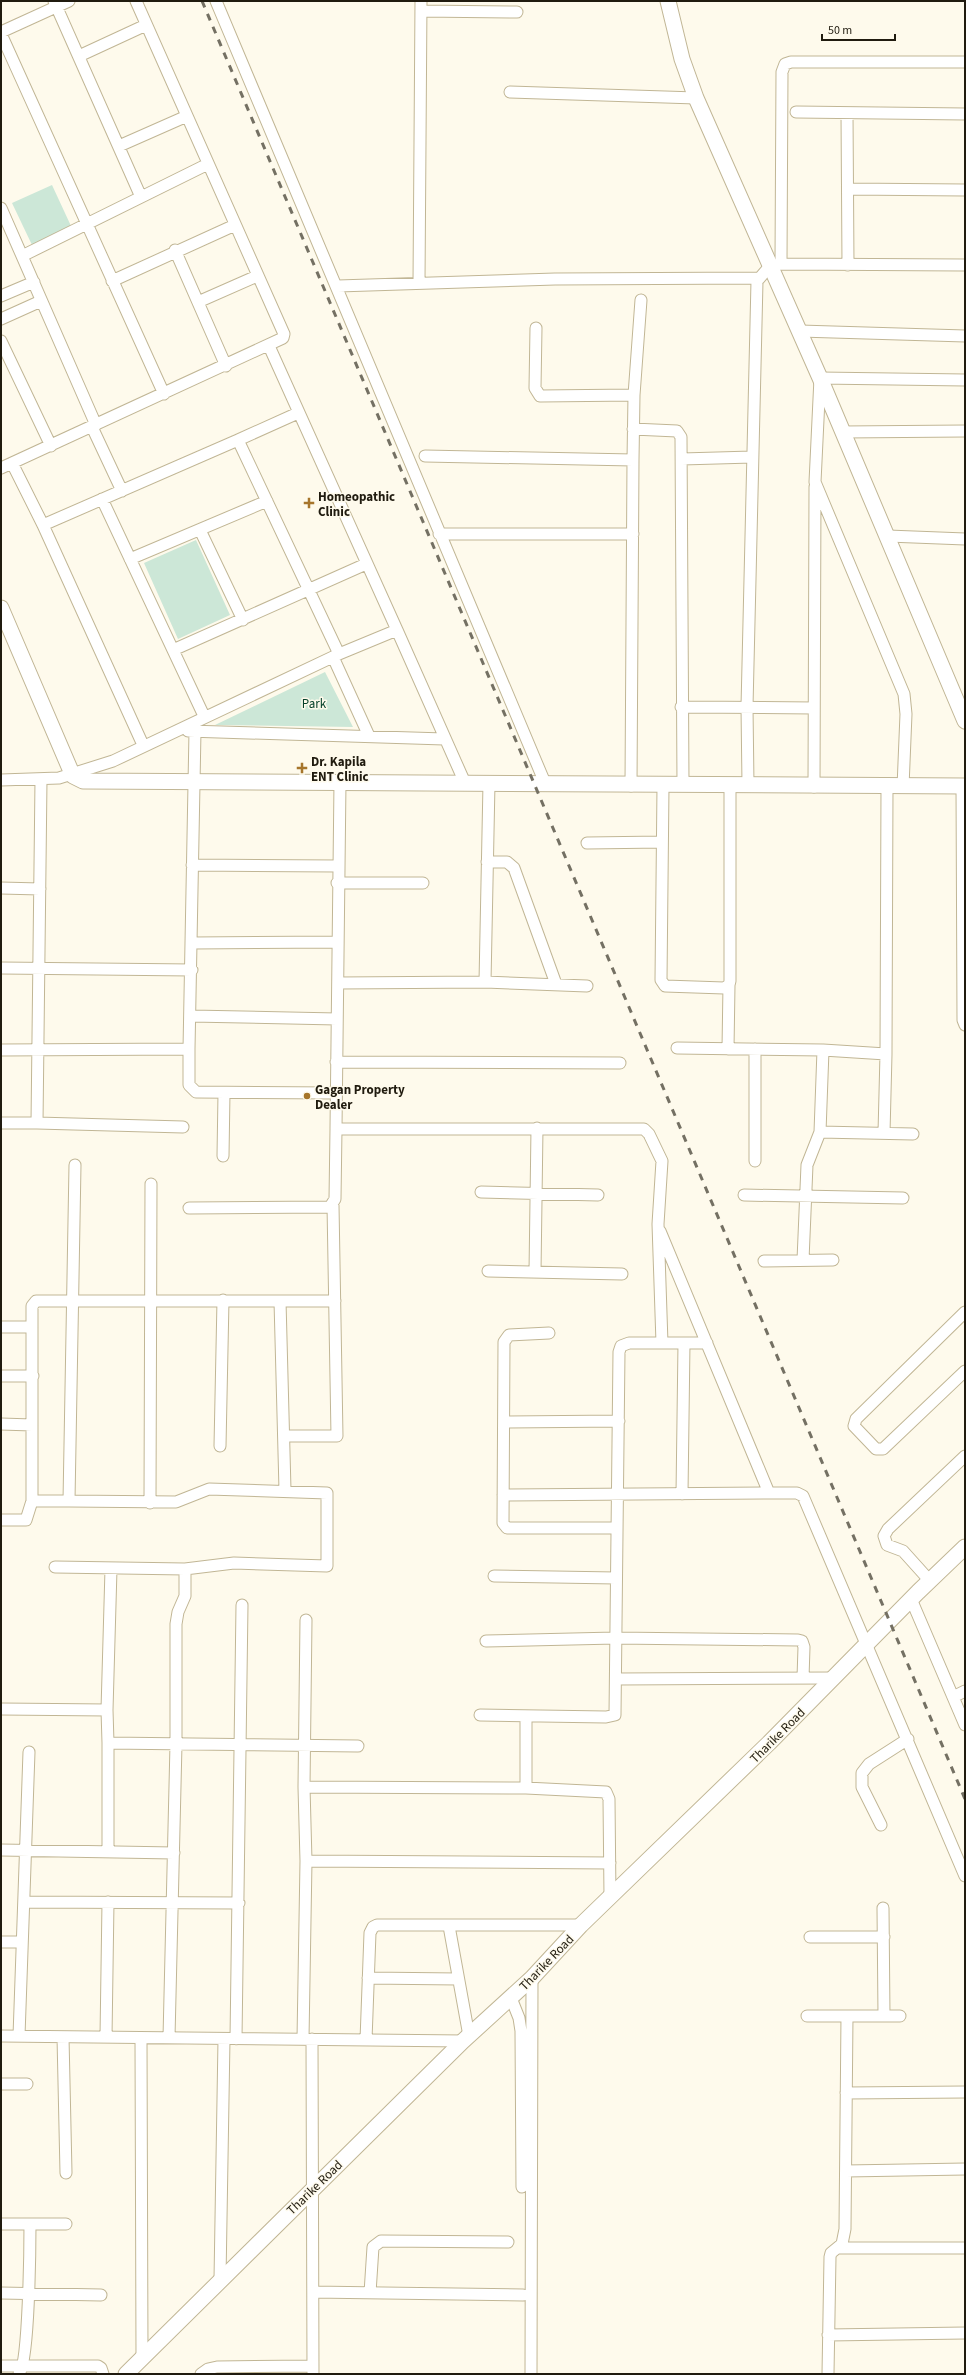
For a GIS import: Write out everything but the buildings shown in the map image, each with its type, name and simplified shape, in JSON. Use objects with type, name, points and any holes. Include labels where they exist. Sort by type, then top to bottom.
[{"type":"street","points":[[69,1],[56,4],[1,33],[164,394]]},
{"type":"street","points":[[1,468],[280,341],[284,334],[136,1]]},
{"type":"street","points":[[216,1],[338,286],[439,534],[545,783]]},
{"type":"street","points":[[668,1],[682,59],[696,98],[776,265],[800,331],[965,721]]},
{"type":"street","points":[[56,4],[141,197]]},
{"type":"street","points":[[419,283],[421,6],[517,12]]},
{"type":"street","points":[[79,56],[146,25]]},
{"type":"street","points":[[776,265],[782,72],[784,64],[791,62],[965,62]]},
{"type":"street","points":[[510,92],[696,98]]},
{"type":"street","points":[[796,112],[965,114]]},
{"type":"street","points":[[847,113],[848,265]]},
{"type":"street","points":[[119,146],[187,116]]},
{"type":"street","points":[[22,256],[208,164]]},
{"type":"street","points":[[848,189],[965,190]]},
{"type":"street","points":[[1,208],[34,282],[122,491]]},
{"type":"street","points":[[112,281],[176,250],[235,225]]},
{"type":"street","points":[[176,250],[226,366]]},
{"type":"street","points":[[338,286],[555,279],[759,278],[776,265],[965,265]]},
{"type":"street","points":[[198,302],[257,276]]},
{"type":"street","points":[[748,785],[747,707],[755,293],[759,278]]},
{"type":"street","points":[[1,296],[34,282]]},
{"type":"street","points":[[1,319],[41,300]]},
{"type":"street","points":[[631,786],[633,429],[641,300]]},
{"type":"street","points":[[536,328],[535,388],[540,396],[634,396]]},
{"type":"street","points":[[800,331],[965,336]]},
{"type":"street","points":[[1,342],[51,446]]},
{"type":"street","points":[[269,346],[397,630],[444,739],[466,783]]},
{"type":"street","points":[[820,378],[965,380]]},
{"type":"street","points":[[814,786],[815,482],[820,378]]},
{"type":"street","points":[[43,525],[238,440],[298,412]]},
{"type":"street","points":[[633,429],[677,431],[681,437],[681,707],[683,785]]},
{"type":"street","points":[[843,432],[965,431]]},
{"type":"street","points":[[238,440],[308,591],[369,736]]},
{"type":"street","points":[[425,456],[633,460]]},
{"type":"street","points":[[682,459],[752,457]]},
{"type":"street","points":[[12,463],[43,525],[143,745]]},
{"type":"street","points":[[815,482],[904,694],[906,714],[903,787]]},
{"type":"street","points":[[102,499],[204,716]]},
{"type":"street","points":[[130,559],[267,501]]},
{"type":"street","points":[[200,530],[243,620]]},
{"type":"street","points":[[439,534],[633,534]]},
{"type":"street","points":[[888,536],[965,539]]},
{"type":"street","points":[[173,650],[366,564]]},
{"type":"street","points":[[1,608],[72,776],[83,781],[545,783],[631,786],[964,786],[964,975],[962,1020],[965,1024]]},
{"type":"street","points":[[1,780],[41,780],[72,776],[113,761],[204,716],[397,630]]},
{"type":"street","points":[[681,707],[814,708]]},
{"type":"street","points":[[174,731],[444,739]]},
{"type":"street","points":[[195,731],[192,865],[193,943],[189,1049],[191,1089],[196,1092],[224,1093],[336,1093]]},
{"type":"street","points":[[37,1123],[41,780]]},
{"type":"street","points":[[284,1436],[337,1436],[333,1205],[335,1199],[338,983],[337,883],[340,782]]},
{"type":"street","points":[[485,982],[489,783]]},
{"type":"street","points":[[663,786],[662,983],[668,986],[724,988],[729,985]]},
{"type":"street","points":[[728,1049],[730,786]]},
{"type":"street","points":[[884,1133],[888,787]]},
{"type":"street","points":[[587,843],[662,842]]},
{"type":"street","points":[[487,862],[507,862],[514,868],[556,984]]},
{"type":"street","points":[[192,865],[338,866]]},
{"type":"street","points":[[337,883],[424,883]]},
{"type":"street","points":[[1,888],[40,889]]},
{"type":"street","points":[[193,943],[338,942]]},
{"type":"street","points":[[1,968],[192,970]]},
{"type":"street","points":[[338,983],[485,982],[587,986]]},
{"type":"street","points":[[191,1016],[337,1019]]},
{"type":"street","points":[[677,1048],[823,1050],[886,1054]]},
{"type":"street","points":[[1,1050],[189,1049]]},
{"type":"street","points":[[755,1049],[755,1161]]},
{"type":"street","points":[[803,1260],[804,1197],[807,1165],[820,1132],[823,1050]]},
{"type":"street","points":[[336,1062],[620,1063]]},
{"type":"street","points":[[223,1156],[224,1093]]},
{"type":"street","points":[[1,1123],[183,1127]]},
{"type":"street","points":[[535,1272],[538,1128]]},
{"type":"street","points":[[336,1129],[644,1129],[647,1131],[662,1161],[658,1224],[662,1343]]},
{"type":"street","points":[[820,1132],[913,1134]]},
{"type":"street","points":[[69,1501],[75,1165]]},
{"type":"street","points":[[150,1502],[151,1184]]},
{"type":"street","points":[[481,1192],[598,1195]]},
{"type":"street","points":[[744,1196],[903,1198]]},
{"type":"street","points":[[189,1208],[326,1208],[333,1205]]},
{"type":"street","points":[[658,1224],[769,1493]]},
{"type":"street","points":[[764,1260],[833,1260]]},
{"type":"street","points":[[488,1271],[622,1274]]},
{"type":"street","points":[[1,1520],[26,1520],[32,1501],[32,1306],[36,1301],[72,1300],[150,1302],[223,1300],[335,1302]]},
{"type":"street","points":[[220,1446],[223,1300]]},
{"type":"street","points":[[280,1301],[285,1490]]},
{"type":"street","points":[[965,1312],[856,1419],[854,1426],[876,1449],[883,1449],[965,1371]]},
{"type":"street","points":[[1,1327],[32,1327]]},
{"type":"street","points":[[549,1332],[508,1335],[505,1337],[503,1523],[507,1528],[616,1528]]},
{"type":"street","points":[[480,1715],[526,1717],[610,1717],[616,1713],[617,1679],[615,1638],[619,1352],[621,1346],[629,1343],[707,1343]]},
{"type":"street","points":[[682,1494],[684,1343]]},
{"type":"street","points":[[1,1376],[33,1376]]},
{"type":"street","points":[[504,1422],[619,1421]]},
{"type":"street","points":[[1,1424],[32,1425]]},
{"type":"street","points":[[930,1581],[903,1551],[887,1545],[884,1536],[888,1529],[965,1456]]},
{"type":"street","points":[[32,1501],[180,1502],[205,1489],[285,1490],[327,1493],[328,1566],[234,1563],[184,1569],[55,1567]]},
{"type":"street","points":[[503,1495],[797,1493],[806,1502],[965,1876]]},
{"type":"street","name":"Tharike Road","points":[[126,2374],[142,2356],[313,2187],[466,2038],[532,1978],[610,1897],[770,1743],[911,1599],[965,1548]]},
{"type":"street","points":[[108,1851],[107,1710],[111,1569]]},
{"type":"street","points":[[168,2038],[174,1853],[176,1624],[178,1612],[185,1596],[184,1569]]},
{"type":"street","points":[[494,1576],[616,1578]]},
{"type":"street","points":[[911,1599],[965,1725]]},
{"type":"street","points":[[220,2279],[230,2039],[239,1903],[239,1744],[242,1605]]},
{"type":"street","points":[[201,2374],[208,2369],[217,2367],[313,2370],[313,2187],[308,2039],[304,1787],[306,1620]]},
{"type":"street","points":[[486,1641],[615,1638],[802,1640],[804,1647],[802,1678]]},
{"type":"street","points":[[617,1679],[834,1678]]},
{"type":"street","points":[[953,1697],[965,1691]]},
{"type":"street","points":[[1,1709],[107,1710]]},
{"type":"street","points":[[526,1717],[526,1788]]},
{"type":"street","points":[[881,1825],[862,1787],[862,1773],[869,1764],[908,1739]]},
{"type":"street","points":[[108,1743],[304,1744],[358,1746]]},
{"type":"street","points":[[19,2036],[29,1752]]},
{"type":"street","points":[[304,1787],[526,1788],[606,1792],[609,1799],[610,1897]]},
{"type":"street","points":[[1,1850],[174,1853]]},
{"type":"street","points":[[306,1861],[610,1863]]},
{"type":"street","points":[[24,1902],[239,1903]]},
{"type":"street","points":[[106,2037],[108,1902]]},
{"type":"street","points":[[883,1908],[884,2016]]},
{"type":"street","points":[[366,2040],[370,1933],[373,1927],[377,1925],[582,1925]]},
{"type":"street","points":[[1,2036],[366,2040],[466,2038],[449,1926]]},
{"type":"street","points":[[810,1937],[884,1937]]},
{"type":"street","points":[[1,1942],[22,1942]]},
{"type":"street","points":[[368,1978],[458,1979]]},
{"type":"street","points":[[531,2374],[532,1978]]},
{"type":"street","points":[[511,1998],[519,2018],[521,2031],[523,2374]]},
{"type":"street","points":[[807,2016],[900,2016]]},
{"type":"street","points":[[828,2374],[830,2257],[831,2253],[842,2244],[845,2229],[847,2016]]},
{"type":"street","points":[[63,2037],[66,2173]]},
{"type":"street","points":[[141,2038],[142,2356]]},
{"type":"street","points":[[1,2084],[27,2084]]},
{"type":"street","points":[[846,2093],[965,2092]]},
{"type":"street","points":[[846,2171],[965,2169]]},
{"type":"street","points":[[1,2224],[66,2224]]},
{"type":"street","points":[[21,2370],[26,2314],[30,2293],[30,2224]]},
{"type":"street","points":[[370,2293],[373,2247],[381,2241],[508,2242]]},
{"type":"street","points":[[839,2248],[965,2248]]},
{"type":"street","points":[[313,2292],[523,2295]]},
{"type":"street","points":[[1,2293],[101,2295]]},
{"type":"street","points":[[828,2335],[965,2333]]},
{"type":"street","points":[[1,2366],[21,2370],[98,2366],[101,2368],[103,2374]]},
{"type":"green space","points":[[52,185],[71,226],[32,245],[12,203]]},
{"type":"green space","points":[[196,540],[230,615],[178,639],[144,563]]},
{"type":"green space","name":"Park","points":[[325,672],[353,727],[215,725]]},
{"type":"railway","points":[[202,1],[965,1799]]},
{"type":"place","name":"Homeopathic Clinic","points":[[309,503]]},
{"type":"place","name":"Dr. Kapila ENT Clinic","points":[[302,768]]},
{"type":"place","name":"Gagan Property Dealer","points":[[307,1096]]}]
